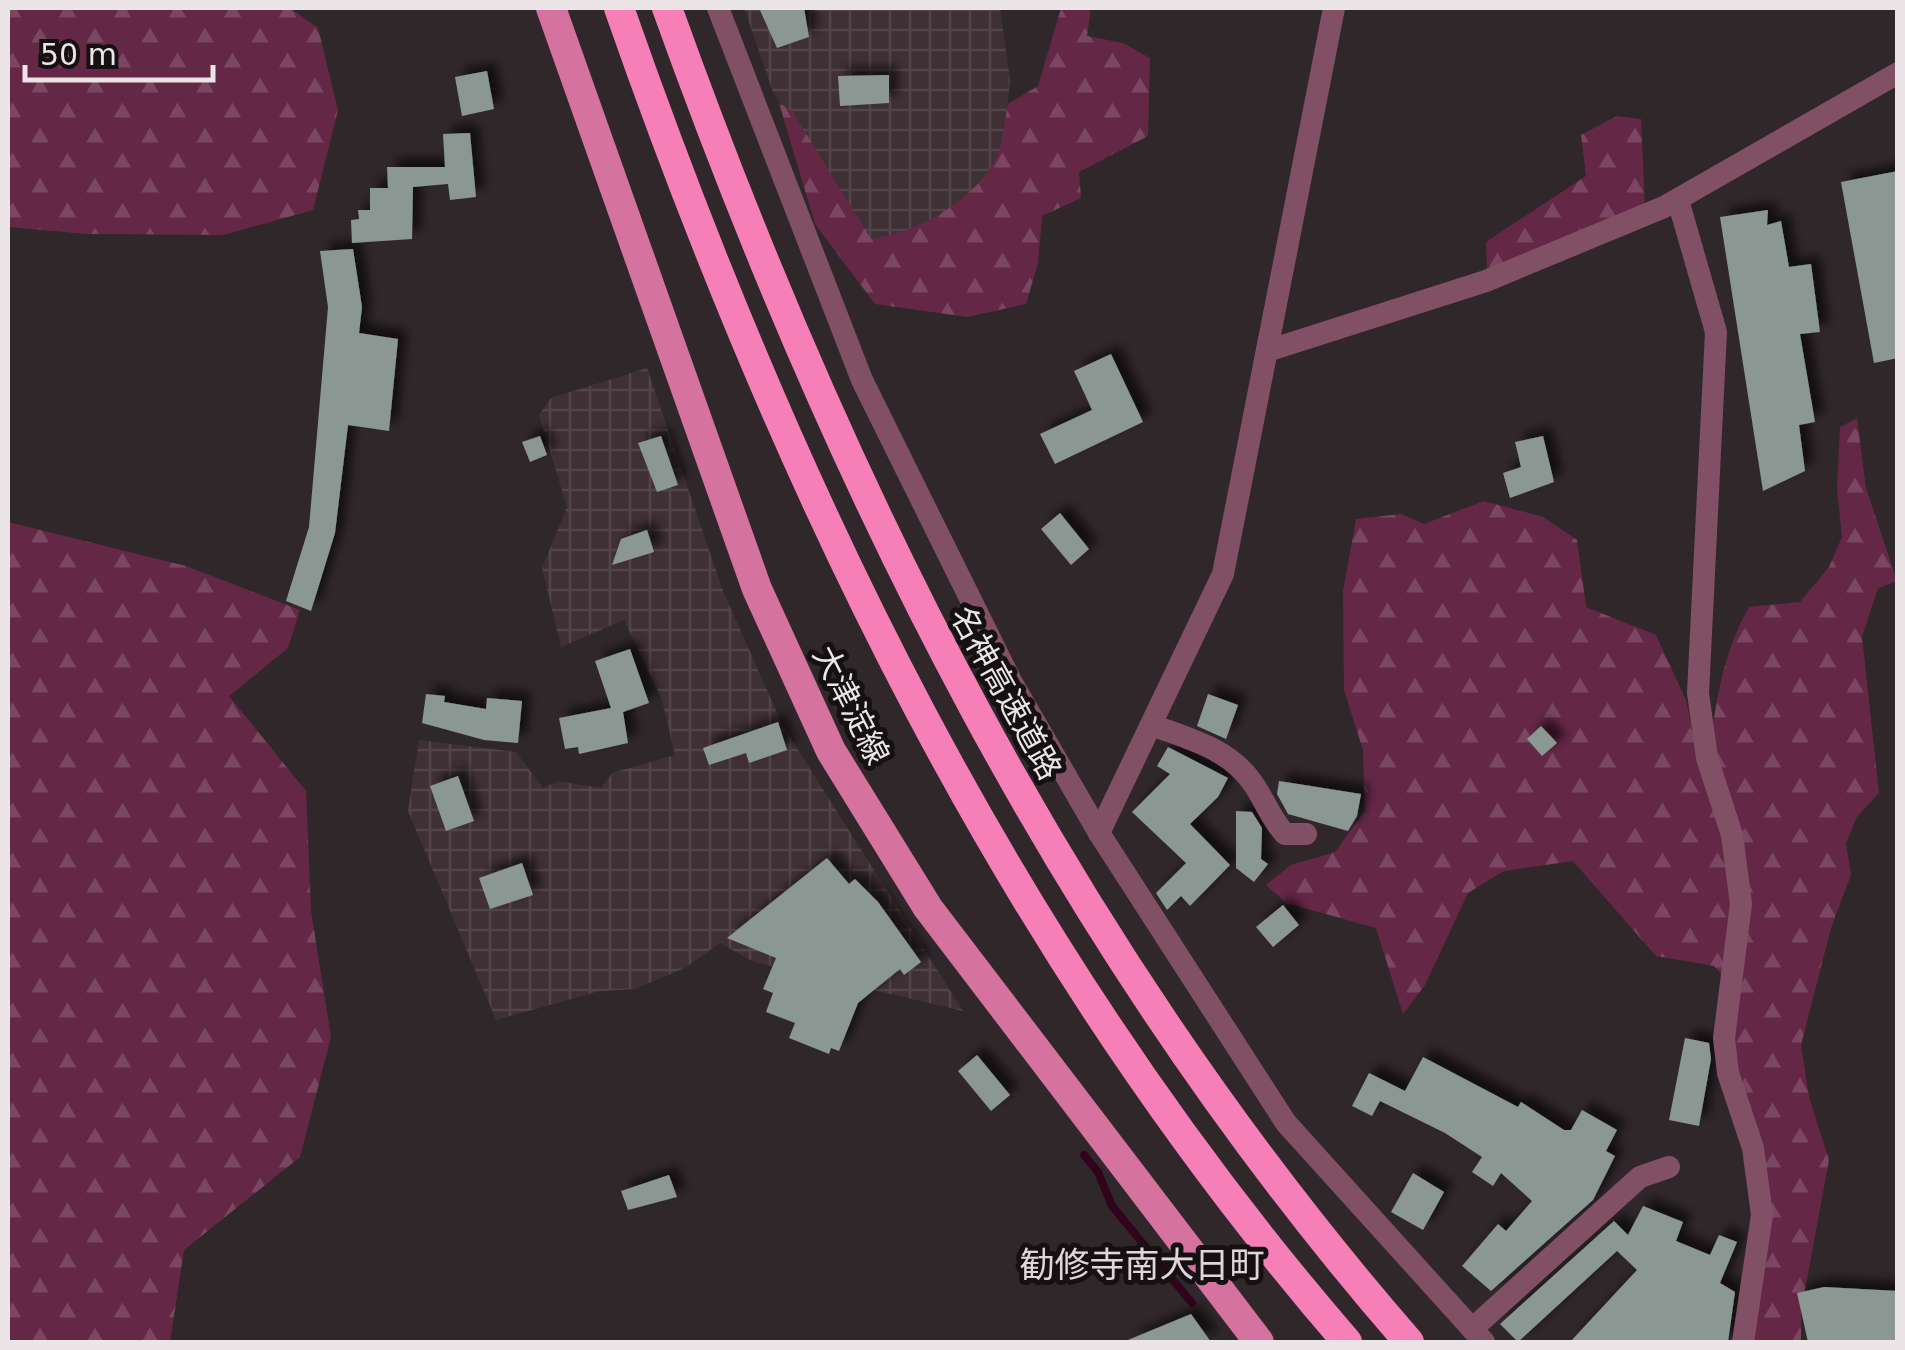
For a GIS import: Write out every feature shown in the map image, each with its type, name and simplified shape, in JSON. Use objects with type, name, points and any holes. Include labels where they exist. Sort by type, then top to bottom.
[{"type":"highway","points":[[619,8],[752,364],[908,695],[1036,922],[1146,1086],[1346,1342]]},
{"type":"highway","name":"名神高速道路","points":[[667,8],[795,342],[876,523],[950,669],[1018,791],[1136,982],[1258,1153],[1409,1342]]},
{"type":"main road","name":"大津淀線","points":[[551,8],[756,589],[831,751],[928,908],[1259,1342]]},
{"type":"street","points":[[718,8],[862,380],[1011,681],[1099,833],[1286,1123],[1478,1336],[1640,1178],[1670,1167]]},
{"type":"street","points":[[1099,833],[1223,574],[1270,350],[1334,8]]},
{"type":"street","points":[[1270,350],[1486,281],[1678,200],[1898,73]]},
{"type":"street","points":[[1678,200],[1716,332],[1717,386],[1698,693],[1708,758],[1732,835],[1740,904],[1724,1038],[1728,1073],[1753,1148],[1762,1215],[1744,1342]]},
{"type":"street","points":[[1152,725],[1226,754],[1253,783],[1268,817],[1285,834],[1306,834]]},
{"type":"shaded area","points":[[744,8],[1000,8],[1010,81],[1001,160],[962,209],[872,244],[773,92]]},
{"type":"shaded area","points":[[647,368],[723,591],[783,726],[963,1011],[754,962],[720,943],[685,968],[635,989],[600,991],[496,1020],[408,811],[419,740],[516,752],[543,788],[559,781],[601,788],[612,773],[675,755],[662,700],[624,620],[561,647],[542,568],[567,507],[539,415],[551,398]]},
{"type":"green space","points":[[8,8],[290,8],[318,28],[338,110],[313,210],[223,235],[87,234],[8,227]]},
{"type":"green space","points":[[1061,8],[1091,8],[1087,36],[1123,43],[1150,58],[1148,136],[1079,172],[1081,198],[1042,216],[1038,263],[1026,304],[968,317],[875,304],[815,224],[779,103],[792,111],[871,239],[888,236],[940,214],[983,178],[996,158],[1008,104],[1038,86]]},
{"type":"green space","points":[[1617,116],[1641,119],[1645,208],[1487,270],[1486,242],[1586,176],[1581,135]]},
{"type":"green space","points":[[1857,418],[1866,488],[1897,581],[1878,588],[1862,637],[1879,793],[1857,817],[1846,843],[1851,875],[1831,928],[1801,1045],[1809,1097],[1829,1160],[1801,1312],[1801,1342],[1752,1342],[1764,1193],[1738,1138],[1716,1058],[1739,995],[1714,966],[1656,956],[1573,861],[1504,871],[1468,893],[1425,985],[1403,1014],[1376,928],[1286,903],[1266,885],[1291,865],[1335,852],[1365,811],[1363,750],[1344,690],[1343,591],[1356,519],[1401,514],[1424,524],[1484,501],[1543,517],[1577,540],[1586,607],[1656,635],[1686,700],[1697,754],[1708,764],[1726,664],[1749,607],[1800,602],[1829,567],[1842,537],[1837,488],[1840,427]]},
{"type":"green space","points":[[8,522],[186,566],[300,610],[288,648],[229,696],[306,791],[311,911],[331,1037],[300,1157],[184,1250],[170,1342],[8,1342]]},
{"type":"building","points":[[759,8],[804,8],[809,37],[777,48]]},
{"type":"building","points":[[487,71],[494,109],[462,116],[455,77]]},
{"type":"building","points":[[889,75],[889,103],[840,106],[838,76]]},
{"type":"building","points":[[470,133],[476,197],[450,200],[448,184],[413,187],[412,239],[352,243],[351,220],[359,219],[358,210],[370,210],[370,188],[388,188],[387,167],[445,167],[443,134]]},
{"type":"building","points":[[1898,171],[1898,358],[1874,363],[1841,182]]},
{"type":"building","points":[[1768,210],[1767,225],[1781,221],[1789,267],[1811,264],[1820,332],[1800,334],[1815,422],[1799,425],[1805,471],[1763,491],[1720,217]]},
{"type":"building","points":[[353,249],[362,307],[359,333],[398,339],[389,431],[348,425],[335,533],[311,611],[286,601],[309,527],[328,307],[320,251]]},
{"type":"building","points":[[1111,354],[1143,422],[1055,464],[1040,434],[1092,410],[1074,371]]},
{"type":"building","points":[[540,436],[547,455],[530,462],[522,442]]},
{"type":"building","points":[[661,436],[678,485],[657,492],[638,443]]},
{"type":"building","points":[[1543,436],[1554,482],[1510,498],[1503,473],[1521,467],[1515,442]]},
{"type":"building","points":[[1060,513],[1089,549],[1071,565],[1041,529]]},
{"type":"building","points":[[647,530],[654,552],[612,565],[621,539]]},
{"type":"building","points":[[630,649],[649,703],[623,712],[628,743],[579,754],[578,747],[565,749],[559,718],[611,708],[595,661]]},
{"type":"building","points":[[426,694],[445,696],[444,702],[486,709],[487,698],[522,701],[518,743],[484,740],[422,723]]},
{"type":"building","points":[[1208,694],[1238,705],[1226,739],[1197,726]]},
{"type":"building","points":[[778,722],[787,750],[749,763],[746,753],[709,765],[703,748]]},
{"type":"building","points":[[1541,726],[1557,743],[1542,756],[1527,739]]},
{"type":"building","points":[[1168,747],[1228,778],[1218,797],[1190,824],[1230,865],[1190,906],[1181,896],[1167,910],[1156,893],[1186,863],[1132,812],[1170,774],[1157,766]]},
{"type":"building","points":[[458,776],[474,821],[446,831],[430,786]]},
{"type":"building","points":[[1279,781],[1361,794],[1357,816],[1348,831],[1288,814],[1277,794]]},
{"type":"building","points":[[1236,811],[1252,812],[1262,828],[1261,859],[1268,864],[1254,882],[1236,868]]},
{"type":"building","points":[[827,858],[849,884],[855,879],[878,902],[921,962],[904,975],[900,969],[858,1003],[839,1051],[831,1048],[829,1054],[789,1038],[795,1023],[766,1012],[773,993],[763,989],[776,958],[727,938]]},
{"type":"building","points":[[522,863],[533,895],[490,909],[479,878]]},
{"type":"building","points":[[1283,905],[1299,925],[1273,947],[1256,927]]},
{"type":"building","points":[[1685,1038],[1709,1043],[1711,1059],[1699,1126],[1669,1120]]},
{"type":"building","points":[[977,1055],[1010,1095],[991,1111],[958,1071]]},
{"type":"building","points":[[1423,1057],[1518,1107],[1521,1102],[1564,1130],[1571,1130],[1582,1110],[1617,1130],[1606,1151],[1615,1156],[1593,1200],[1491,1291],[1462,1266],[1498,1224],[1506,1231],[1532,1201],[1501,1173],[1493,1186],[1472,1172],[1482,1157],[1445,1133],[1380,1101],[1372,1116],[1352,1106],[1369,1073],[1405,1091]]},
{"type":"building","points":[[1413,1173],[1444,1192],[1423,1230],[1391,1212]]},
{"type":"building","points":[[669,1175],[677,1197],[628,1210],[621,1191]]},
{"type":"building","points":[[1643,1206],[1683,1222],[1676,1241],[1710,1255],[1719,1235],[1737,1242],[1720,1283],[1735,1292],[1728,1342],[1570,1342],[1637,1270],[1617,1251],[1518,1342],[1500,1324],[1614,1221],[1628,1235]]},
{"type":"building","points":[[1824,1287],[1898,1291],[1898,1342],[1808,1342],[1797,1293]]},
{"type":"building","points":[[1191,1314],[1211,1342],[1123,1342]]},
{"type":"waterway","points":[[1084,1155],[1098,1172],[1112,1206],[1192,1303]]},
{"type":"district","name":"勧修寺南大日町","points":[[1142,1265]]}]
